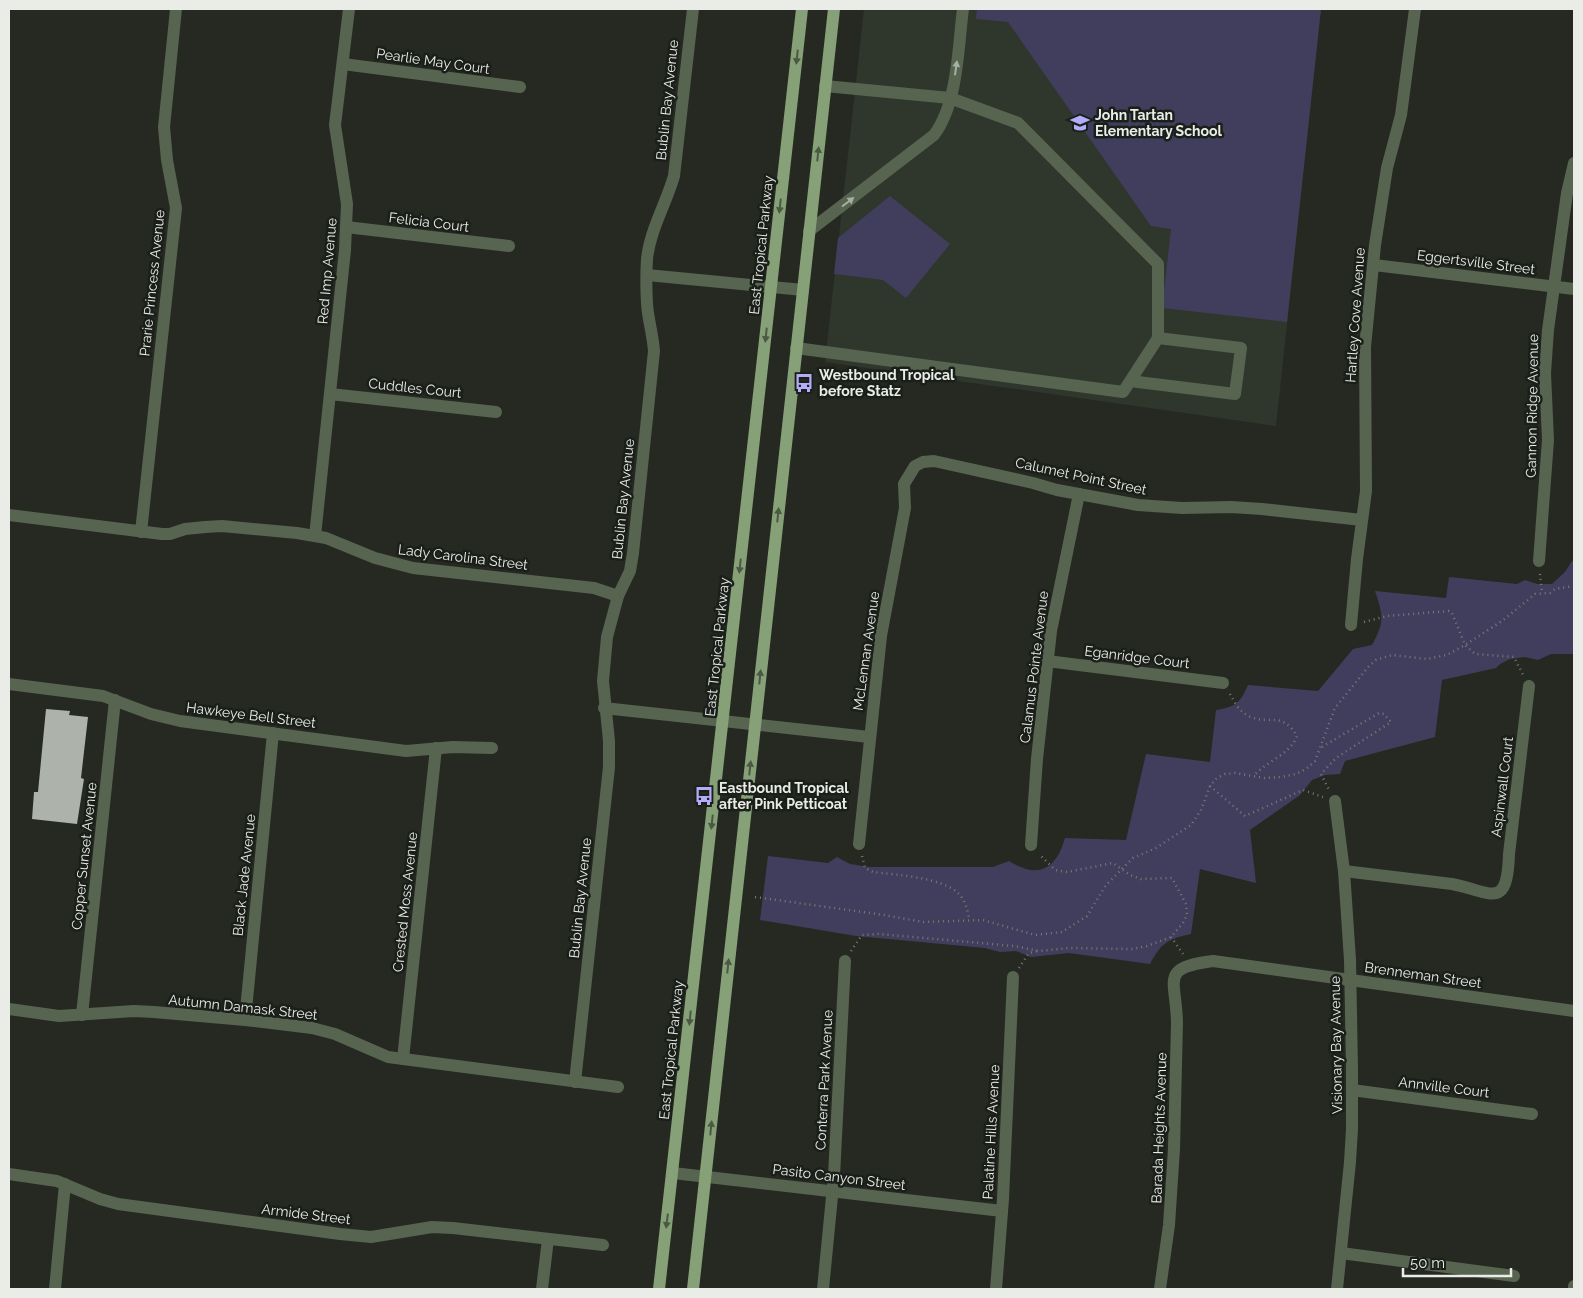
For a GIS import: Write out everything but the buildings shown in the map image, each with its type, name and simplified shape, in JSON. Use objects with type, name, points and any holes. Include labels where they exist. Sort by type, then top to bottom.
[{"type":"main road","name":"East Tropical Parkway","points":[[659,1289],[724,722],[802,9]]},
{"type":"main road","points":[[693,1289],[834,9]]},
{"type":"street","name":"Prarie Princess Avenue","points":[[141,532],[176,208],[167,160],[164,127],[176,9]]},
{"type":"street","name":"Red Imp Avenue","points":[[315,536],[348,204],[335,125],[349,9]]},
{"type":"street","name":"Bublin Bay Avenue","points":[[575,1082],[609,767],[609,741],[604,708],[603,682],[607,637],[618,596],[630,572],[654,351],[653,333],[648,312],[647,260],[650,243],[674,176],[693,9]]},
{"type":"street","points":[[810,231],[934,135],[942,124],[955,74],[963,9]]},
{"type":"street","name":"Hartley Cove Avenue","points":[[1351,625],[1366,491],[1365,347],[1379,217],[1387,168],[1401,115],[1415,9]]},
{"type":"street","name":"Pearlie May Court","points":[[343,64],[520,87]]},
{"type":"street","points":[[796,348],[1123,392],[1158,338],[1158,264],[1018,123],[950,98],[825,86]]},
{"type":"street","name":"Gannon Ridge Avenue","points":[[1538,562],[1548,440],[1545,373],[1548,330],[1567,193],[1574,163]]},
{"type":"street","name":"Felicia Court","points":[[346,227],[509,246]]},
{"type":"street","name":"Eggertsville Street","points":[[1374,265],[1574,289]]},
{"type":"street","points":[[647,274],[803,290]]},
{"type":"street","points":[[1130,381],[1235,394],[1241,348],[1158,338]]},
{"type":"street","name":"Cuddles Court","points":[[330,394],[496,412]]},
{"type":"street","name":"Calumet Point Street","points":[[915,466],[923,462],[934,461],[1079,494],[1138,505],[1182,508],[1231,507],[1262,509],[1362,520]]},
{"type":"street","name":"McLennan Avenue","points":[[859,844],[881,636],[905,508],[904,484],[915,466]]},
{"type":"street","name":"Calamus Pointe Avenue","points":[[1031,845],[1047,662],[1058,594],[1079,494]]},
{"type":"street","name":"Lady Carolina Street","points":[[9,516],[170,534],[185,529],[222,526],[297,532],[326,538],[375,558],[412,568],[594,588],[618,596]]},
{"type":"street","name":"Eganridge Court","points":[[1047,662],[1223,683]]},
{"type":"street","name":"Hawkeye Bell Street","points":[[9,684],[90,693],[115,700],[151,714],[180,721],[406,751],[436,748],[492,748]]},
{"type":"street","name":"Aspinwall Court","points":[[1344,871],[1452,884],[1491,894],[1502,891],[1508,872],[1530,686]]},
{"type":"street","name":"Copper Sunset Avenue","points":[[82,1015],[115,700]]},
{"type":"street","points":[[604,708],[869,737]]},
{"type":"street","name":"Black Jade Avenue","points":[[245,1020],[273,733]]},
{"type":"street","name":"Crested Moss Avenue","points":[[403,1060],[436,748]]},
{"type":"street","name":"Visionary Bay Avenue","points":[[1335,801],[1344,871],[1350,980],[1352,1090],[1350,1162],[1337,1289]]},
{"type":"street","name":"Conterra Park Avenue","points":[[824,1289],[832,1191],[845,961]]},
{"type":"street","name":"Brenneman Street","points":[[1185,967],[1213,961],[1574,1011]]},
{"type":"street","name":"Barada Heights Avenue","points":[[1160,1289],[1170,1224],[1174,1149],[1177,1002],[1173,985],[1176,974],[1185,967]]},
{"type":"street","name":"Palatine Hills Avenue","points":[[996,1289],[1002,1211],[1013,977]]},
{"type":"street","name":"Autumn Damask Street","points":[[9,1009],[58,1016],[154,1012],[312,1028],[334,1034],[377,1054],[403,1060],[618,1088]]},
{"type":"street","name":"Annville Court","points":[[1352,1090],[1532,1114]]},
{"type":"street","name":"Pasito Canyon Street","points":[[673,1173],[1002,1211]]},
{"type":"street","name":"Armide Street","points":[[9,1174],[48,1179],[100,1199],[126,1206],[340,1234],[371,1236],[439,1227],[603,1245]]},
{"type":"street","points":[[55,1289],[65,1184]]},
{"type":"street","points":[[542,1289],[548,1239]]},
{"type":"street","points":[[1341,1252],[1514,1276]]},
{"type":"path","points":[[1538,562],[1542,593]]},
{"type":"path","points":[[755,897],[923,922],[983,920],[1035,935],[1062,932],[1086,916],[1106,885],[1133,858],[1156,848],[1190,824],[1200,810],[1210,786],[1216,778],[1225,774],[1235,773],[1264,778],[1296,774],[1306,769],[1314,761],[1335,708],[1376,660],[1392,655],[1427,659],[1447,654],[1465,645],[1502,621],[1535,594],[1550,593],[1555,589],[1574,586]]},
{"type":"path","points":[[1351,625],[1387,616],[1449,611],[1452,613],[1465,645],[1475,654],[1514,657],[1530,686]]},
{"type":"path","points":[[1223,683],[1238,708],[1252,718],[1277,720],[1285,723],[1293,729],[1297,736],[1294,745],[1259,770],[1254,776]]},
{"type":"path","points":[[1320,748],[1379,712],[1384,714],[1390,722],[1336,758],[1321,774],[1335,801]]},
{"type":"path","points":[[1210,786],[1245,816],[1303,790],[1335,801]]},
{"type":"path","points":[[859,844],[865,868],[873,872],[928,879],[948,888],[959,894],[968,911],[969,919]]},
{"type":"path","points":[[1013,977],[1029,953],[1070,948],[1132,949],[1147,946],[1171,937],[1187,915],[1186,904],[1172,878],[1141,878],[1113,864],[1067,872],[1055,870],[1031,845]]},
{"type":"path","points":[[845,961],[862,934],[1014,946],[1040,951]]},
{"type":"path","points":[[1171,937],[1185,967]]},
{"type":"shaded area","name":"John Tartan Elementary School","points":[[864,9],[1321,9],[1276,426],[825,362]]},
{"type":"shaded area","points":[[977,9],[1321,9],[1287,322],[1162,308],[1171,229],[1151,226],[1008,22],[976,19]]},
{"type":"shaded area","points":[[890,196],[950,244],[906,298],[883,280],[834,274],[838,238]]},
{"type":"shaded area","points":[[1572,561],[1574,561],[1574,654],[1551,654],[1538,660],[1525,657],[1510,659],[1496,668],[1442,680],[1435,737],[1345,761],[1340,774],[1325,775],[1312,780],[1300,795],[1250,830],[1256,883],[1200,869],[1191,934],[1166,943],[1158,951],[1150,964],[1069,953],[1031,957],[1016,951],[1000,952],[985,948],[856,936],[760,920],[768,856],[828,863],[837,857],[850,864],[869,867],[993,867],[1009,861],[1029,870],[1037,870],[1051,864],[1057,858],[1065,838],[1126,840],[1146,754],[1210,762],[1216,710],[1233,706],[1240,700],[1248,685],[1318,691],[1353,649],[1372,645],[1381,624],[1380,606],[1375,591],[1446,598],[1449,577],[1517,584],[1525,580],[1537,584],[1552,584],[1565,572]]},
{"type":"place","name":"John Tartan Elementary School","points":[[1080,123]]},
{"type":"place","name":"Westbound Tropical before Statz","points":[[804,383]]},
{"type":"place","name":"Eastbound Tropical after Pink Petticoat","points":[[704,796]]}]
